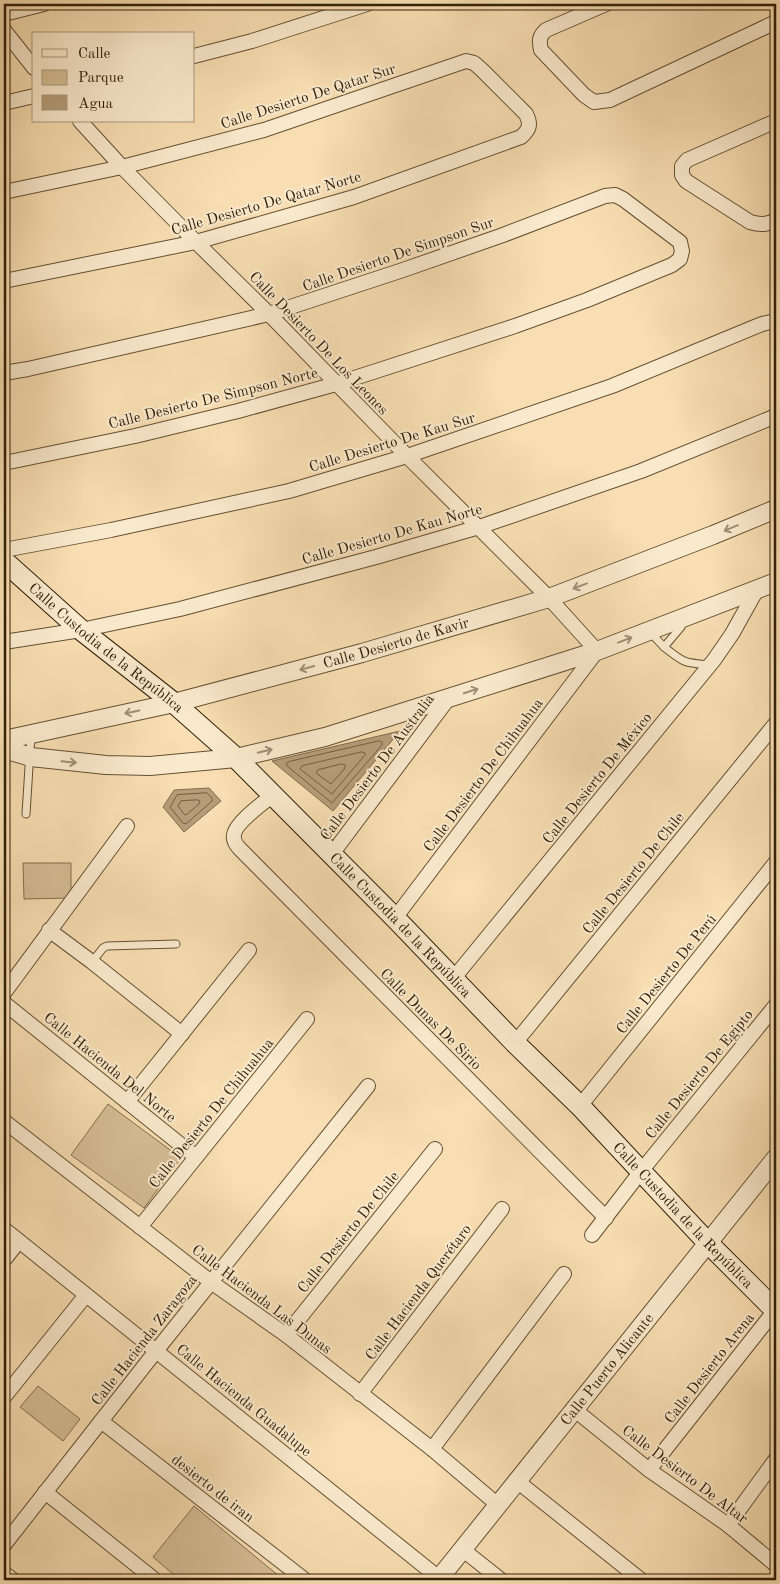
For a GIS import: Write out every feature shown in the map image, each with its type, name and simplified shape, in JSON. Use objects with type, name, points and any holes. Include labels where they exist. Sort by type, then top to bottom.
[{"type":"main road","name":"Calle Custodia de la República","points":[[4,561],[81,630],[174,704],[236,758],[580,1106],[642,1170],[708,1243],[776,1310]]},
{"type":"street","points":[[4,14],[44,4]]},
{"type":"street","points":[[195,56],[252,41],[367,4]]},
{"type":"street","points":[[606,4],[546,30],[540,35],[539,43],[541,50],[584,95],[594,102],[610,100],[776,22]]},
{"type":"street","points":[[4,30],[32,65]]},
{"type":"street","name":"Calle Desierto De Qatar Sur","points":[[4,192],[122,167],[264,130],[466,61],[474,63]]},
{"type":"street","name":"Calle Desierto De Qatar Norte","points":[[4,281],[196,242],[354,197],[522,137],[528,131],[530,123],[526,114],[474,63]]},
{"type":"street","points":[[4,103],[32,96]]},
{"type":"street","points":[[776,121],[687,160],[682,166],[682,175],[686,180],[750,222],[759,225],[769,224],[776,220]]},
{"type":"street","name":"Calle Desierto De Los Leones","points":[[81,122],[122,167],[549,598],[597,651]]},
{"type":"street","name":"Calle Desierto De Simpson Sur","points":[[4,373],[269,314],[494,238],[605,196],[615,195],[623,199],[680,242],[682,251],[680,260]]},
{"type":"street","name":"Calle Desierto De Simpson Norte","points":[[4,463],[135,436],[238,411],[336,384],[515,326],[578,303],[680,260]]},
{"type":"street","name":"Calle Desierto De Kau Sur","points":[[4,550],[111,530],[289,491],[407,456],[612,386],[762,324],[776,323]]},
{"type":"street","name":"Calle Desierto De Kau Norte","points":[[4,642],[81,630],[180,609],[376,557],[479,527],[641,470],[776,416]]},
{"type":"street","name":"Calle Desierto de Kavir","points":[[4,740],[174,704],[362,653],[549,598],[776,509]]},
{"type":"street","points":[[4,749],[30,757],[106,766],[150,766],[236,758],[325,736],[597,651],[776,582]]},
{"type":"street","name":"Calle Desierto De México","points":[[453,979],[710,665],[732,634],[756,591]]},
{"type":"street","name":"Calle Desierto De Chihuahua","points":[[395,918],[597,651]]},
{"type":"street","name":"Calle Desierto De Australia","points":[[332,854],[448,699]]},
{"type":"street","name":"Calle Desierto De Chile","points":[[516,1043],[776,723]]},
{"type":"street","name":"Calle Dunas De Sirio","points":[[272,795],[237,826],[234,834],[235,843],[606,1218]]},
{"type":"street","points":[[4,993],[127,826]]},
{"type":"street","name":"Calle Desierto De Perú","points":[[580,1106],[776,862]]},
{"type":"street","points":[[49,930],[182,1034]]},
{"type":"street","points":[[128,1102],[249,950]]},
{"type":"street","name":"Calle Hacienda Del Norte","points":[[4,1003],[196,1157]]},
{"type":"street","name":"Calle Desierto De Egipto","points":[[592,1236],[642,1170],[776,1005]]},
{"type":"street","name":"Calle Desierto De Chihuahua","points":[[140,1227],[307,1019]]},
{"type":"street","name":"Calle Hacienda Zaragoza","points":[[4,1545],[368,1086]]},
{"type":"street","name":"Calle Hacienda Las Dunas","points":[[4,1121],[211,1282],[286,1335],[432,1449],[498,1506]]},
{"type":"street","name":"Calle Desierto De Chile","points":[[286,1335],[435,1149]]},
{"type":"street","name":"Calle Puerto Alicante","points":[[438,1579],[776,1158]]},
{"type":"street","name":"Calle Hacienda Querétaro","points":[[360,1394],[502,1209]]},
{"type":"street","name":"Calle Hacienda Guadalupe","points":[[4,1229],[438,1579]]},
{"type":"street","points":[[4,1260],[19,1241]]},
{"type":"street","points":[[432,1449],[564,1274]]},
{"type":"street","points":[[4,1397],[86,1295]]},
{"type":"street","name":"Calle Desierto Arena","points":[[649,1470],[776,1310]]},
{"type":"street","name":"Calle Desierto De Altar","points":[[575,1410],[649,1470],[728,1525],[776,1565]]},
{"type":"street","name":"desierto de iran","points":[[101,1421],[305,1580]]},
{"type":"street","points":[[728,1525],[776,1459]]},
{"type":"street","points":[[518,1481],[641,1580]]},
{"type":"street","points":[[45,1492],[155,1580]]},
{"type":"street","points":[[462,1549],[501,1580]]},
{"type":"street","points":[[4,1572],[13,1580]]},
{"type":"lane","points":[[664,647],[681,627],[681,619]]},
{"type":"lane","points":[[649,631],[682,662],[710,665]]},
{"type":"lane","points":[[26,814],[31,734]]},
{"type":"lane","points":[[92,962],[103,948],[108,946],[176,944]]},
{"type":"green space","points":[[23,863],[71,863],[71,898],[24,899]]},
{"type":"green space","points":[[108,1104],[181,1158],[144,1208],[71,1155]]},
{"type":"green space","points":[[38,1386],[80,1419],[63,1441],[20,1407]]},
{"type":"green space","points":[[194,1506],[279,1576],[276,1580],[180,1580],[153,1557]]},
{"type":"water","points":[[400,731],[333,811],[272,761]]},
{"type":"water","points":[[209,788],[221,801],[184,832],[163,807],[174,790]]}]
